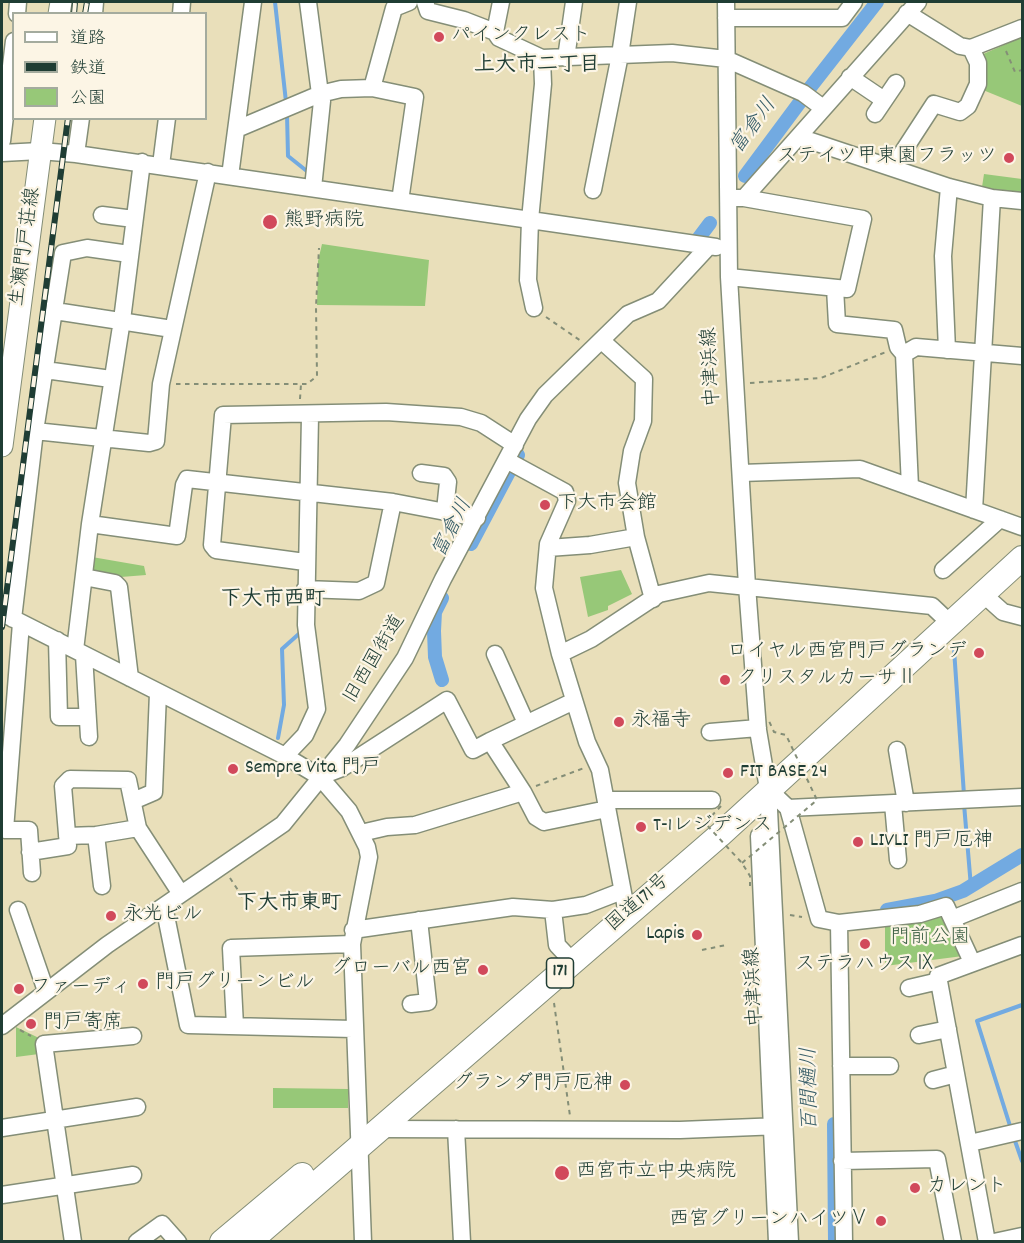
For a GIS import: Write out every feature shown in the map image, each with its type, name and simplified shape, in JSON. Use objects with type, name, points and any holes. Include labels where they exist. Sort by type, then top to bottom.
[{"type":"highway","name":"国道171号","points":[[249,1242],[573,962],[625,903],[721,834],[763,793],[1023,558]]},
{"type":"highway","name":"171","points":[[222,1242],[309,1168],[360,1146]]},
{"type":"highway","name":"171","points":[[273,1242],[325,1196],[360,1146]]},
{"type":"main road","name":"生瀬門戸荘線","points":[[2,440],[45,120]]},
{"type":"street","points":[[231,176],[253,2]]},
{"type":"street","points":[[308,2],[322,100],[312,188]]},
{"type":"street","points":[[425,2],[428,11],[464,20],[495,32],[499,38],[542,57],[690,54],[726,59],[803,93],[823,108]]},
{"type":"street","points":[[495,32],[501,2]]},
{"type":"street","points":[[566,58],[574,2]]},
{"type":"street","points":[[593,190],[620,55],[628,2]]},
{"type":"street","points":[[726,10],[842,18],[854,2]]},
{"type":"street","points":[[372,88],[397,4]]},
{"type":"street","points":[[736,198],[799,137],[912,7],[960,46],[972,48],[1023,28]]},
{"type":"street","name":"中津浜線","points":[[726,10],[726,59],[736,198],[729,246],[729,277],[747,586],[762,726],[778,1126],[790,1242]]},
{"type":"street","points":[[893,167],[934,104],[960,112],[968,106],[978,84],[978,63],[972,48]]},
{"type":"street","points":[[534,308],[528,280],[530,220],[543,84],[542,57]]},
{"type":"street","points":[[2,141],[12,58]]},
{"type":"street","points":[[850,77],[880,107],[896,82]]},
{"type":"street","points":[[237,129],[320,94],[341,89],[372,88],[415,98],[400,201]]},
{"type":"street","points":[[76,154],[81,120]]},
{"type":"street","points":[[161,165],[167,120]]},
{"type":"street","points":[[799,137],[949,186],[992,198],[1023,201]]},
{"type":"street","points":[[2,153],[40,151],[142,162],[708,247],[729,246]]},
{"type":"street","points":[[89,737],[80,652],[84,577],[111,379],[122,320],[142,162]]},
{"type":"street","points":[[35,431],[149,443],[156,441],[161,384],[208,172]]},
{"type":"street","points":[[946,350],[943,256],[949,186]]},
{"type":"street","points":[[729,277],[847,289],[863,219],[736,198]]},
{"type":"street","points":[[974,510],[981,353],[992,198]]},
{"type":"street","points":[[102,215],[134,219]]},
{"type":"street","name":"旧西国街道","points":[[4,1024],[107,945],[283,824],[347,744],[405,658],[443,579],[511,463],[515,446],[528,419],[545,395],[628,314],[658,301],[708,247]]},
{"type":"street","points":[[32,873],[29,830],[5,830],[12,618],[35,431],[63,253],[87,248],[129,254]]},
{"type":"street","points":[[835,288],[837,324],[894,330],[901,350],[910,487]]},
{"type":"street","points":[[55,311],[172,329]]},
{"type":"street","points":[[598,345],[644,379],[643,421],[632,451],[627,483],[636,537],[653,600]]},
{"type":"street","points":[[901,350],[916,347],[1023,356]]},
{"type":"street","points":[[45,370],[111,379]]},
{"type":"street","points":[[305,562],[216,550],[212,545],[222,415],[310,416],[386,412],[461,417],[481,423],[515,446]]},
{"type":"street","points":[[285,756],[305,735],[317,709],[306,625],[305,589],[310,416]]},
{"type":"street","points":[[235,1026],[231,948],[352,937],[419,921],[513,907],[553,910],[625,903],[600,770],[595,763],[574,701],[544,588],[548,548],[567,501],[565,492],[511,463]]},
{"type":"street","points":[[741,473],[860,469],[1023,527]]},
{"type":"street","points":[[421,473],[444,476],[448,482],[445,510]]},
{"type":"street","points":[[90,524],[177,536],[184,484],[187,479],[393,502],[445,510],[477,518]]},
{"type":"street","points":[[305,589],[359,591],[368,589],[376,583],[393,502]]},
{"type":"street","points":[[943,570],[1000,519]]},
{"type":"street","points":[[548,548],[590,545],[636,537]]},
{"type":"street","points":[[84,577],[115,583],[120,587],[130,678]]},
{"type":"street","points":[[560,654],[591,639],[659,594],[709,583],[932,606],[951,624]]},
{"type":"street","points":[[983,594],[1003,612],[1023,617]]},
{"type":"street","points":[[12,618],[285,756],[320,777],[349,811],[367,847],[369,857],[352,937],[353,1029],[363,1242]]},
{"type":"street","points":[[57,640],[59,717],[87,717]]},
{"type":"street","points":[[495,654],[526,723]]},
{"type":"street","points":[[132,801],[154,792],[158,693]]},
{"type":"street","points":[[320,777],[342,768],[447,700],[473,750],[574,701]]},
{"type":"street","points":[[710,732],[762,726]]},
{"type":"street","points":[[490,741],[523,792],[536,817],[544,822],[606,804],[716,803]]},
{"type":"street","points":[[897,750],[898,860]]},
{"type":"street","points":[[30,852],[68,846],[63,786],[70,779],[128,780],[138,828],[181,894]]},
{"type":"street","points":[[360,833],[387,827],[415,825],[523,792]]},
{"type":"street","points":[[763,793],[788,808],[1023,797]]},
{"type":"street","name":"中津浜線","points":[[763,793],[771,848],[778,1126],[777,1242]]},
{"type":"street","points":[[788,808],[819,919],[839,923],[920,914],[946,906],[972,962]]},
{"type":"street","points":[[67,836],[96,835],[138,828]]},
{"type":"street","points":[[771,848],[794,830]]},
{"type":"street","points":[[96,835],[102,886]]},
{"type":"street","points":[[952,919],[1023,891]]},
{"type":"street","points":[[164,906],[188,1025],[353,1029]]},
{"type":"street","points":[[18,910],[46,991]]},
{"type":"street","points":[[553,910],[557,945],[573,962]]},
{"type":"street","points":[[411,1004],[428,1002],[419,921]]},
{"type":"street","points":[[839,923],[843,1242]]},
{"type":"street","points":[[987,1242],[938,976],[1023,945]]},
{"type":"street","points":[[909,988],[939,981]]},
{"type":"street","points":[[919,1035],[948,1029]]},
{"type":"street","points":[[73,1242],[44,1044],[134,1036]]},
{"type":"street","points":[[841,1066],[890,1066]]},
{"type":"street","points":[[933,1080],[956,1074]]},
{"type":"street","points":[[2,1128],[137,1107]]},
{"type":"street","points":[[381,1129],[571,1131],[778,1126]]},
{"type":"street","points":[[456,1129],[462,1242]]},
{"type":"street","points":[[970,1143],[1016,1132]]},
{"type":"street","points":[[842,1161],[937,1159],[952,1242]]},
{"type":"street","points":[[2,1195],[132,1175]]},
{"type":"street","points":[[137,1242],[162,1224],[177,1242]]},
{"type":"street","points":[[994,1242],[1023,1236]]},
{"type":"path","points":[[1001,37],[1015,72],[1023,70]]},
{"type":"path","points":[[161,384],[307,384],[317,376],[316,307],[319,248]]},
{"type":"path","points":[[534,308],[598,345]]},
{"type":"path","points":[[747,383],[821,378],[901,350]]},
{"type":"path","points":[[742,863],[817,800],[786,735],[762,726]]},
{"type":"path","points":[[523,792],[595,763]]},
{"type":"path","points":[[716,803],[705,823],[742,863],[750,876],[750,886]]},
{"type":"path","points":[[222,865],[245,901]]},
{"type":"path","points":[[784,915],[819,919]]},
{"type":"path","points":[[702,950],[726,945]]},
{"type":"path","points":[[554,1003],[571,1131]]},
{"type":"path","points":[[4,1024],[44,1044]]},
{"type":"green space","points":[[1022,37],[1022,106],[983,90],[981,55]]},
{"type":"green space","points":[[984,174],[1022,179],[1022,194],[982,187]]},
{"type":"green space","points":[[322,244],[429,260],[425,306],[317,305],[318,261]]},
{"type":"green space","points":[[92,557],[144,566],[146,575],[121,577],[96,574],[91,571]]},
{"type":"green space","points":[[621,570],[632,594],[608,606],[608,610],[588,617],[580,577]]},
{"type":"green space","name":"門前公園","points":[[946,914],[963,956],[885,966],[885,925]]},
{"type":"green space","points":[[16,1027],[39,1038],[39,1054],[16,1057]]},
{"type":"green space","points":[[273,1088],[348,1089],[348,1108],[273,1108]]},
{"type":"waterway","points":[[275,2],[286,102]]},
{"type":"waterway","name":"富倉川","points":[[809,89],[877,2]]},
{"type":"waterway","name":"富倉川","points":[[745,176],[800,102]]},
{"type":"waterway","points":[[287,114],[288,156],[308,172]]},
{"type":"waterway","name":"富倉川","points":[[698,239],[710,223]]},
{"type":"waterway","name":"富倉川","points":[[471,544],[518,455]]},
{"type":"waterway","name":"富倉川","points":[[442,598],[435,612],[434,631],[435,657],[442,680]]},
{"type":"waterway","points":[[278,738],[284,705],[282,649],[301,632]]},
{"type":"waterway","points":[[954,649],[964,795]]},
{"type":"waterway","points":[[964,804],[971,887]]},
{"type":"waterway","name":"百間樋川","points":[[887,910],[935,901],[963,891],[1022,855]]},
{"type":"waterway","points":[[1011,1129],[977,1021],[1022,1005]]},
{"type":"waterway","name":"百間樋川","points":[[834,1124],[835,1241]]},
{"type":"waterway","points":[[1014,1138],[1022,1161]]},
{"type":"railway","points":[[74,12],[75,2]]},
{"type":"railway","points":[[85,12],[87,2]]},
{"type":"railway","points":[[2,627],[68,120]]},
{"type":"place","name":"パインクレスト","points":[[439,37]]},
{"type":"place","name":"ステイツ甲東園フラッツ","points":[[1009,158]]},
{"type":"place","name":"熊野病院","points":[[270,222]]},
{"type":"place","name":"下大市会館","points":[[545,505]]},
{"type":"place","name":"ロイヤル西宮門戸グランデ","points":[[979,653]]},
{"type":"place","name":"クリスタルカーサⅡ","points":[[725,680]]},
{"type":"place","name":"永福寺","points":[[619,722]]},
{"type":"place","name":"Sempre Vita 門戸","points":[[233,769]]},
{"type":"place","name":"FIT BASE 24","points":[[728,773]]},
{"type":"place","name":"T-1レジデンス","points":[[641,827]]},
{"type":"place","name":"LIVLI 門戸厄神","points":[[858,842]]},
{"type":"place","name":"永光ビル","points":[[111,916]]},
{"type":"place","name":"Lapis","points":[[697,935]]},
{"type":"place","name":"ステラハウスⅨ","points":[[865,944]]},
{"type":"place","name":"グローバル西宮","points":[[483,970]]},
{"type":"place","name":"門戸グリーンビル","points":[[143,984]]},
{"type":"place","name":"ファーディ","points":[[19,989]]},
{"type":"place","name":"門戸寄席","points":[[31,1024]]},
{"type":"place","name":"グランダ門戸厄神","points":[[625,1085]]},
{"type":"place","name":"西宮市立中央病院","points":[[562,1173]]},
{"type":"place","name":"カレント","points":[[915,1188]]},
{"type":"place","name":"西宮グリーンハイツⅤ","points":[[881,1221]]},
{"type":"district","name":"上大市二丁目","points":[[537,67]]},
{"type":"district","name":"下大市西町","points":[[273,601]]},
{"type":"district","name":"下大市東町","points":[[289,905]]}]
